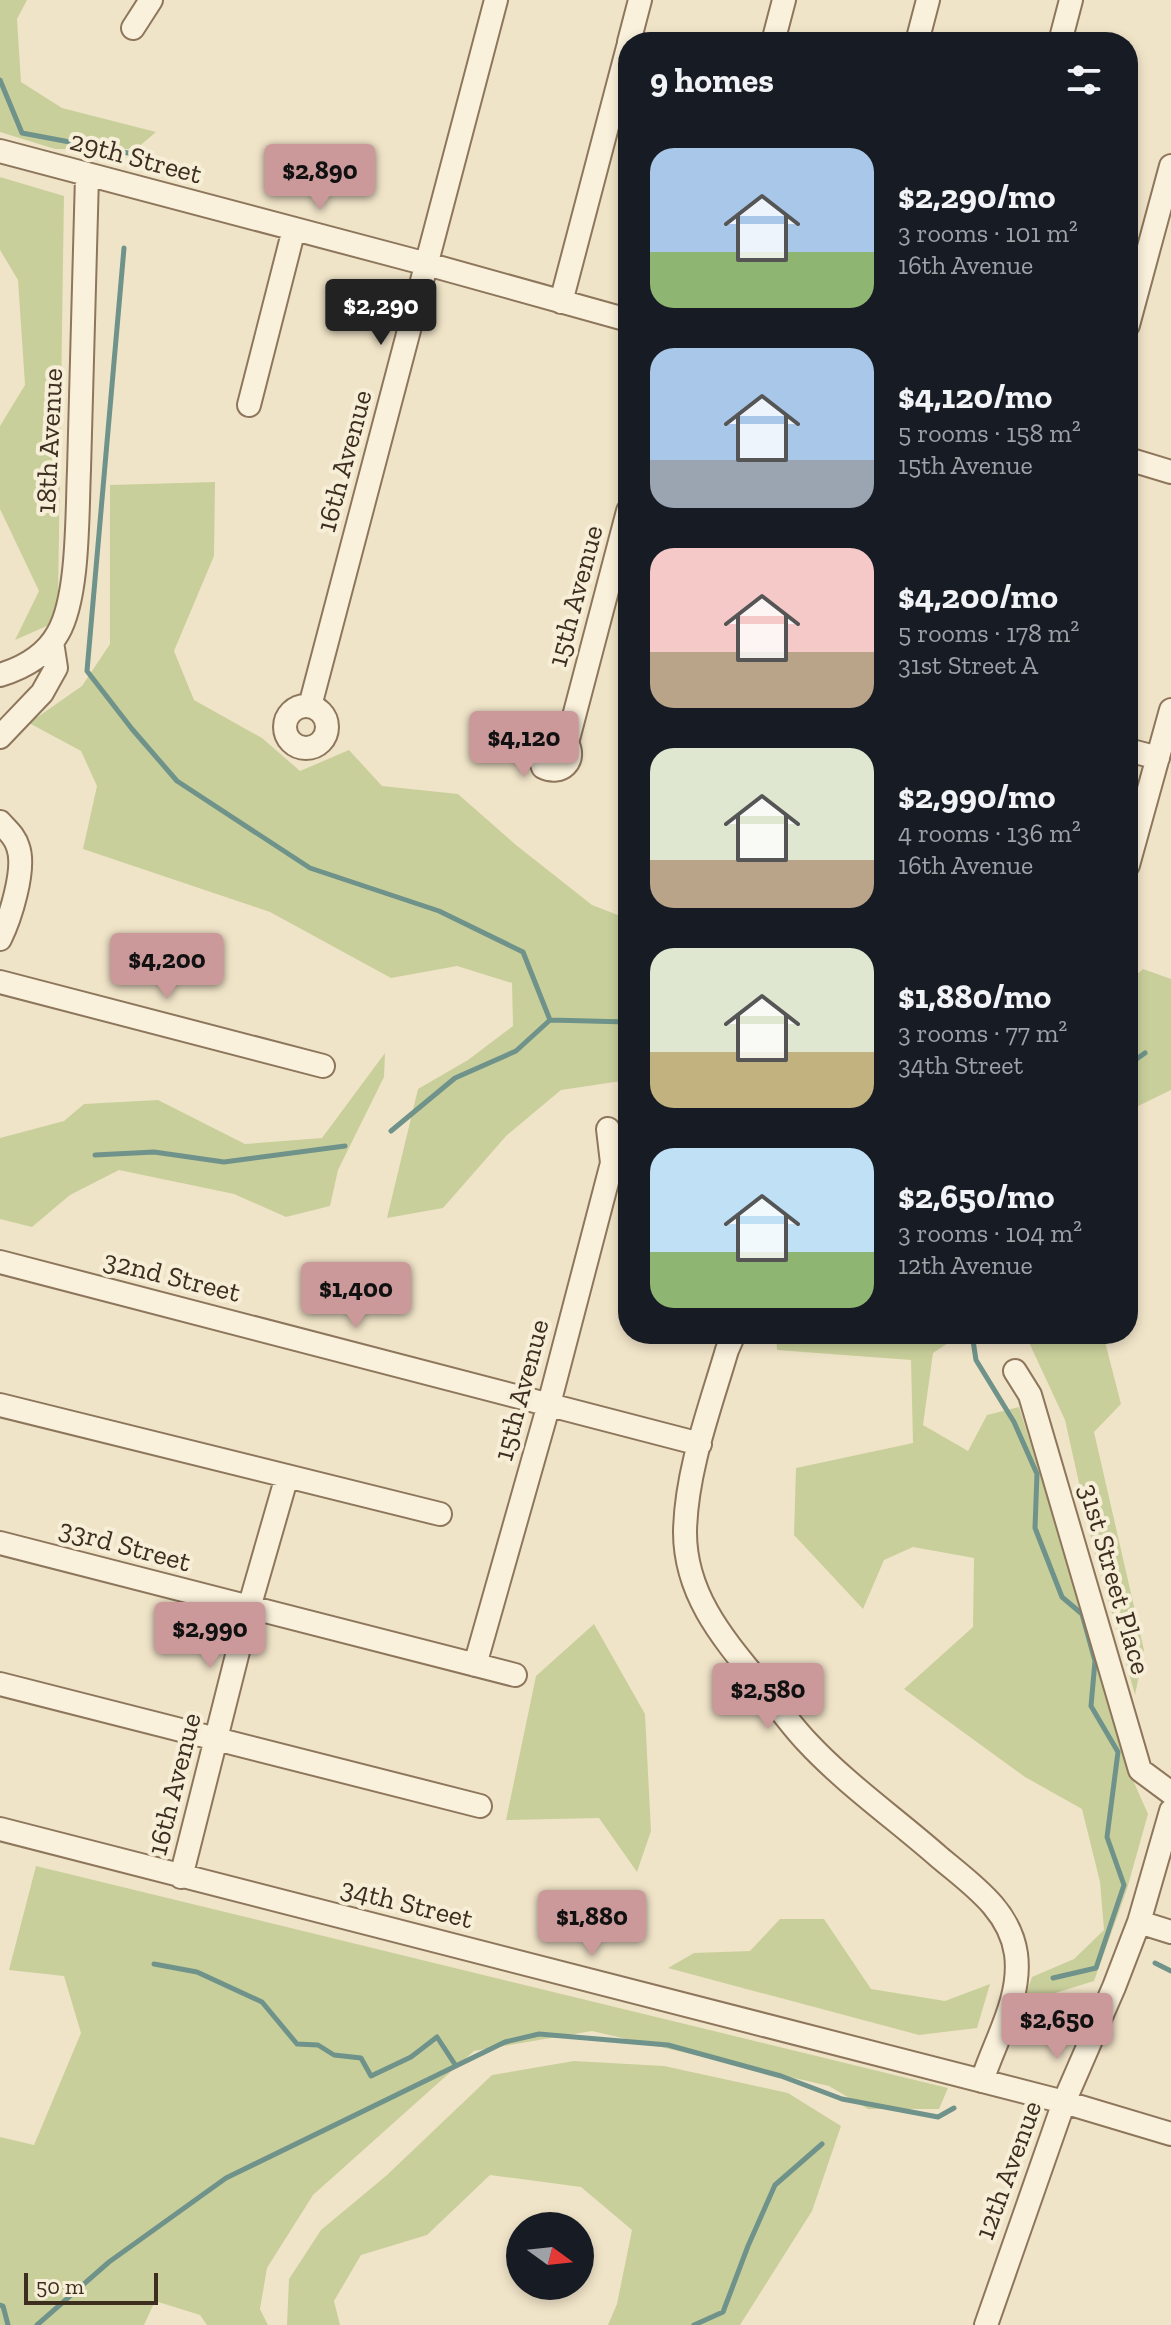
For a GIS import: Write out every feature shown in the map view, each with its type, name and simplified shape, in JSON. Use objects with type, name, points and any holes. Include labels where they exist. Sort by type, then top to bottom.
[{"type":"street","points":[[133,28],[151,0]]},
{"type":"street","name":"16th Avenue","points":[[310,706],[496,0]]},
{"type":"street","points":[[632,32],[640,0]]},
{"type":"street","points":[[776,32],[784,0]]},
{"type":"street","points":[[920,32],[928,0]]},
{"type":"street","points":[[1063,32],[1071,0]]},
{"type":"street","points":[[561,302],[618,86]]},
{"type":"street","name":"29th Street","points":[[0,151],[618,317]]},
{"type":"street","points":[[1138,288],[1171,166]]},
{"type":"street","name":"18th Avenue","points":[[0,675],[35,659],[52,642],[66,615],[71,588],[83,347],[87,176]]},
{"type":"street","points":[[249,405],[294,229]]},
{"type":"street","points":[[1138,462],[1171,472]]},
{"type":"street","name":"15th Avenue","points":[[567,743],[618,549]]},
{"type":"street","points":[[0,737],[42,693],[49,681],[56,668],[52,642]]},
{"type":"street","points":[[1138,829],[1171,710]]},
{"type":"street","points":[[1138,753],[1158,758]]},
{"type":"street","points":[[0,822],[14,837],[20,851],[17,886],[0,939]]},
{"type":"street","points":[[0,982],[323,1066]]},
{"type":"street","name":"15th Avenue","points":[[475,1665],[549,1404],[612,1163],[608,1129]]},
{"type":"street","name":"32nd Street","points":[[0,1262],[700,1444]]},
{"type":"street","points":[[731,1344],[691,1482],[685,1535],[690,1574],[698,1598],[725,1641],[807,1742],[980,1892],[1005,1921],[1016,1953],[1015,1988],[1008,2015],[982,2081]]},
{"type":"street","name":"31st Street Place","points":[[1015,1371],[1030,1395],[1140,1770],[1171,1793]]},
{"type":"street","points":[[0,1405],[440,1514]]},
{"type":"street","name":"16th Avenue","points":[[181,1877],[249,1608],[287,1476]]},
{"type":"street","name":"33rd Street","points":[[0,1543],[515,1675]]},
{"type":"street","points":[[0,1684],[480,1806]]},
{"type":"street","name":"12th Avenue","points":[[986,2325],[1064,2102],[1139,1922],[1171,1811]]},
{"type":"street","name":"34th Street","points":[[0,1829],[1064,2102],[1171,2134]]},
{"type":"street","points":[[1139,1922],[1171,1932]]},
{"type":"green space","points":[[0,0],[27,0],[17,19],[21,82],[62,108],[156,132],[136,149],[55,149],[0,132]]},
{"type":"green space","points":[[0,177],[64,196],[58,600],[49,625],[15,640],[39,591],[0,509],[0,426],[25,385],[18,280],[0,250]]},
{"type":"green space","points":[[215,482],[214,556],[174,651],[194,700],[262,738],[300,771],[349,750],[382,786],[458,794],[592,905],[618,915],[618,1081],[561,1090],[507,1135],[443,1208],[387,1218],[418,1089],[468,1060],[513,1026],[512,983],[457,966],[391,978],[270,912],[83,849],[97,786],[81,751],[29,723],[82,686],[110,644],[110,485]]},
{"type":"green space","points":[[1143,969],[1171,979],[1171,1090],[1138,1106],[1138,973]]},
{"type":"green space","points":[[385,1053],[384,1077],[338,1170],[330,1206],[286,1217],[234,1194],[119,1170],[70,1195],[32,1227],[0,1219],[0,1138],[64,1121],[84,1104],[158,1100],[245,1144],[322,1138]]},
{"type":"green space","points":[[777,1344],[947,1344],[933,1353],[923,1425],[968,1451],[987,1415],[1019,1407],[1125,1762],[1148,1814],[1127,1889],[1094,1981],[1023,2003],[1032,1977],[1074,1959],[1104,1930],[1100,1882],[1082,1809],[1025,1777],[904,1689],[973,1627],[974,1558],[913,1547],[884,1560],[863,1609],[794,1535],[796,1468],[913,1443],[911,1360],[777,1350]]},
{"type":"green space","points":[[1030,1344],[1106,1344],[1121,1404],[1094,1432],[1144,1650],[1135,1695],[1093,1546],[1065,1420]]},
{"type":"green space","points":[[594,1624],[645,1714],[651,1831],[637,1872],[599,1818],[506,1820],[536,1676]]},
{"type":"green space","points":[[36,1866],[948,2088],[939,2109],[868,2109],[829,2086],[592,2031],[474,2051],[313,2195],[267,2268],[260,2309],[268,2325],[207,2325],[200,2315],[155,2301],[144,2325],[0,2325],[0,2137],[34,2145],[81,2033],[64,1976],[9,1970]]},
{"type":"green space","points":[[780,1919],[824,1919],[871,1989],[945,2001],[990,1984],[977,2028],[919,2035],[668,1968],[694,1953],[750,1951]]},
{"type":"green space","points":[[574,2061],[664,2066],[788,2093],[841,2126],[812,2211],[740,2325],[608,2325],[617,2304],[632,2230],[581,2187],[490,2175],[427,2235],[361,2255],[334,2301],[340,2325],[287,2325],[289,2279],[321,2230],[387,2175],[492,2075]]},
{"type":"waterway","points":[[0,80],[22,133],[128,153]]},
{"type":"waterway","points":[[124,248],[87,671],[177,781],[310,868],[439,911],[523,952],[550,1020],[618,1022]]},
{"type":"waterway","points":[[391,1131],[455,1078],[516,1051],[550,1020]]},
{"type":"waterway","points":[[1138,1058],[1145,1053]]},
{"type":"waterway","points":[[95,1155],[154,1152],[224,1162],[345,1146]]},
{"type":"waterway","points":[[974,1344],[976,1360],[1014,1422],[1037,1474],[1035,1528],[1062,1597],[1082,1614],[1095,1661],[1091,1706],[1118,1752],[1107,1837],[1124,1885],[1096,1968],[1053,1978]]},
{"type":"waterway","points":[[1155,1963],[1171,1971]]},
{"type":"waterway","points":[[154,1964],[197,1972],[262,2002],[297,2044],[318,2045],[334,2055],[361,2058],[371,2076],[411,2057],[437,2037],[456,2066]]},
{"type":"waterway","points":[[37,2325],[109,2262],[226,2178],[505,2042],[539,2034],[668,2045],[781,2076],[842,2099],[938,2117],[954,2108]]},
{"type":"waterway","points":[[694,2325],[723,2312],[775,2185],[822,2144]]},
{"type":"waterway","points":[[0,2305],[3,2306],[8,2325]]}]
